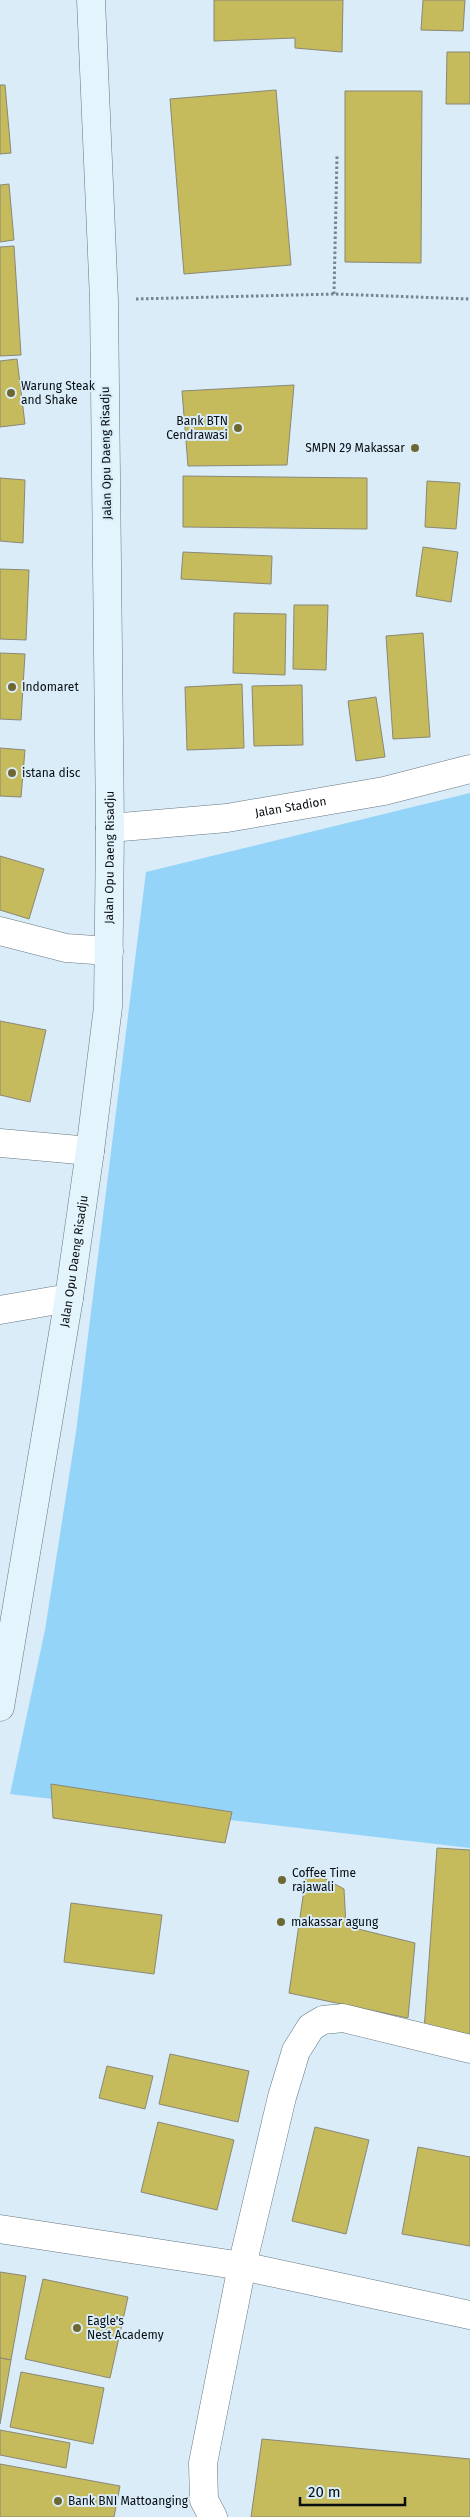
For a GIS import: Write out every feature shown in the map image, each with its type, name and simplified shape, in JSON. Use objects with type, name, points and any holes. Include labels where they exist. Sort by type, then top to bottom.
[{"type":"main road","name":"Jalan Opu Daeng Risadju","points":[[0,1707],[68,1298],[90,1151],[108,1007],[110,828],[104,300],[90,0]]},
{"type":"street","name":"Jalan Stadion","points":[[110,828],[227,818],[384,791],[470,769]]},
{"type":"street","points":[[0,931],[66,948],[109,951]]},
{"type":"street","points":[[0,1143],[90,1151]]},
{"type":"street","points":[[0,1310],[68,1298]]},
{"type":"street","points":[[213,2517],[204,2500],[203,2463],[242,2266],[282,2097],[296,2051],[311,2026],[323,2020],[343,2018],[470,2049]]},
{"type":"street","points":[[0,2229],[242,2266],[470,2315]]},
{"type":"path","points":[[334,294],[337,156]]},
{"type":"path","points":[[104,300],[334,294],[470,299]]},
{"type":"shaded area","points":[[470,793],[470,1848],[10,1794],[45,1630],[76,1432],[146,872]]},
{"type":"building","points":[[214,0],[343,0],[342,52],[295,48],[295,38],[214,41]]},
{"type":"building","points":[[423,0],[465,0],[463,31],[421,30]]},
{"type":"building","points":[[447,52],[470,52],[470,104],[446,104]]},
{"type":"building","points":[[0,85],[5,85],[11,153],[0,154]]},
{"type":"building","points":[[276,90],[291,265],[184,274],[170,99]]},
{"type":"building","points":[[345,91],[422,91],[421,263],[345,262]]},
{"type":"building","points":[[9,184],[14,240],[0,242],[0,185]]},
{"type":"building","points":[[14,246],[21,355],[0,356],[0,247]]},
{"type":"building","name":"Warung Steak and Shake","points":[[17,359],[25,424],[0,427],[0,361]]},
{"type":"building","name":"Bank BTN Cendrawasi","points":[[294,385],[287,465],[188,466],[182,391]]},
{"type":"building","points":[[183,476],[367,478],[367,529],[183,527]]},
{"type":"building","points":[[0,478],[25,480],[23,543],[0,541]]},
{"type":"building","points":[[427,481],[460,483],[456,529],[425,527]]},
{"type":"building","points":[[423,547],[458,552],[451,602],[416,596]]},
{"type":"building","points":[[183,552],[272,556],[271,584],[181,579]]},
{"type":"building","points":[[0,569],[29,570],[26,640],[0,639]]},
{"type":"building","points":[[294,605],[328,605],[326,670],[293,669]]},
{"type":"building","points":[[234,613],[286,614],[285,675],[233,673]]},
{"type":"building","points":[[423,633],[430,737],[393,739],[386,636]]},
{"type":"building","name":"Indomaret","points":[[0,653],[25,654],[21,720],[0,719]]},
{"type":"building","points":[[242,684],[244,748],[187,750],[185,687]]},
{"type":"building","points":[[302,685],[303,745],[254,746],[252,686]]},
{"type":"building","points":[[376,697],[385,757],[356,761],[348,701]]},
{"type":"building","name":"istana disc","points":[[0,748],[25,750],[21,797],[0,796]]},
{"type":"building","points":[[0,856],[44,869],[29,919],[0,910]]},
{"type":"building","points":[[0,1021],[46,1030],[30,1102],[0,1095]]},
{"type":"building","points":[[51,1784],[232,1812],[225,1843],[53,1818]]},
{"type":"building","points":[[437,1848],[470,1850],[470,2037],[424,2030]]},
{"type":"building","points":[[307,1869],[344,1889],[346,1926],[415,1943],[408,2018],[289,1993]]},
{"type":"building","points":[[71,1903],[162,1915],[154,1974],[64,1962]]},
{"type":"building","points":[[170,2054],[249,2071],[238,2122],[159,2104]]},
{"type":"building","points":[[107,2066],[153,2076],[145,2109],[99,2098]]},
{"type":"building","points":[[158,2122],[234,2140],[217,2210],[141,2192]]},
{"type":"building","points":[[315,2127],[369,2140],[346,2234],[292,2221]]},
{"type":"building","points":[[418,2147],[470,2157],[470,2246],[402,2234]]},
{"type":"building","points":[[0,2272],[26,2276],[11,2360],[0,2358]]},
{"type":"building","name":"Eagle's Nest Academy","points":[[43,2279],[128,2297],[110,2378],[25,2359]]},
{"type":"building","points":[[0,2358],[11,2360],[0,2424]]},
{"type":"building","points":[[21,2372],[104,2388],[93,2444],[10,2427]]},
{"type":"building","points":[[0,2430],[70,2443],[66,2468],[0,2455]]},
{"type":"building","points":[[262,2439],[470,2459],[470,2517],[251,2517]]},
{"type":"building","name":"Bank BNI Mattoanging","points":[[0,2464],[120,2486],[114,2517],[0,2517]]},
{"type":"place","name":"Warung Steak and Shake","points":[[11,393]]},
{"type":"place","name":"Bank BTN Cendrawasi","points":[[238,428]]},
{"type":"place","name":"SMPN 29 Makassar","points":[[415,448]]},
{"type":"place","name":"Indomaret","points":[[12,687]]},
{"type":"place","name":"istana disc","points":[[12,773]]},
{"type":"place","name":"Coffee Time rajawali","points":[[282,1880]]},
{"type":"place","name":"makassar agung","points":[[281,1922]]},
{"type":"place","name":"Eagle's Nest Academy","points":[[77,2328]]},
{"type":"place","name":"Bank BNI Mattoanging","points":[[58,2501]]}]
